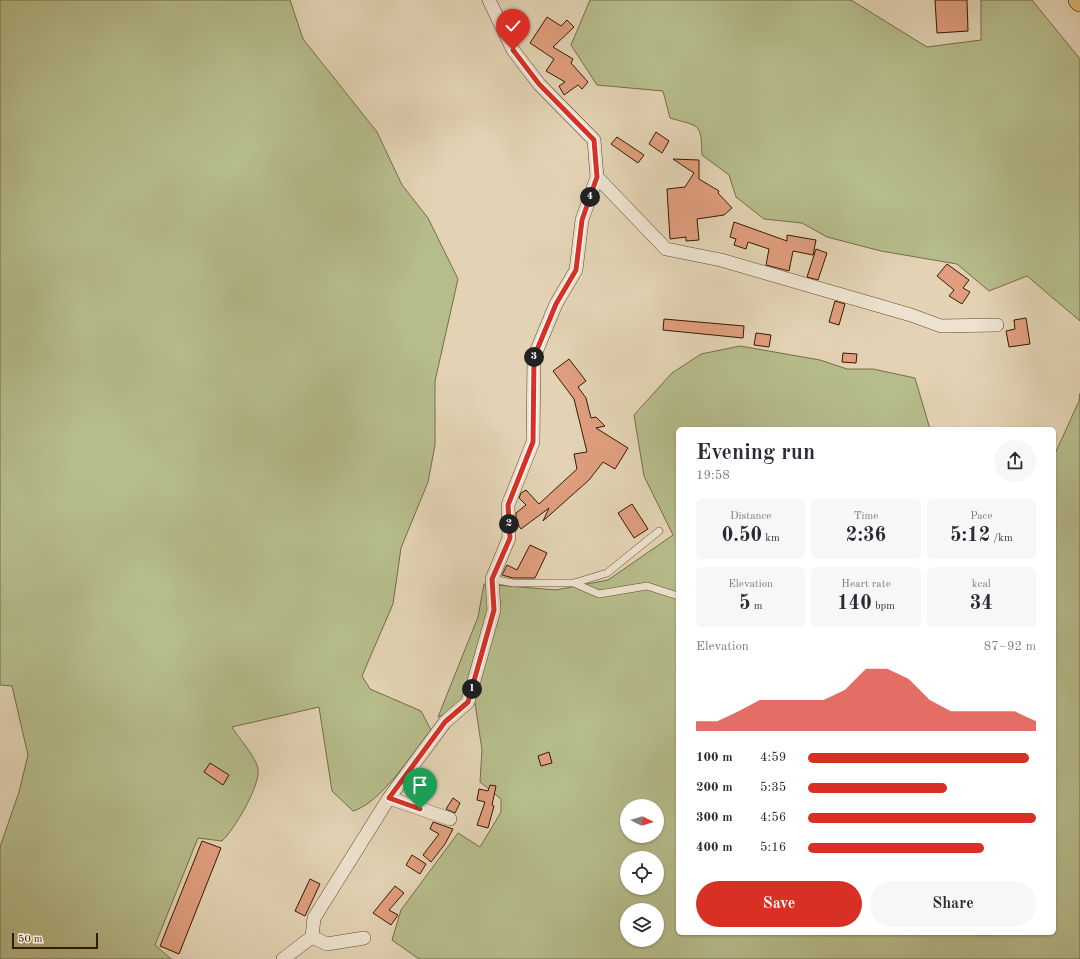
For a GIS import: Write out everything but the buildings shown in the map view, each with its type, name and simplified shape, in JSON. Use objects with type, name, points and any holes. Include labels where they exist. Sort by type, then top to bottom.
[{"type":"street","points":[[283,959],[312,937],[314,918],[389,798],[445,722],[468,702],[494,610],[492,579],[510,538],[508,505],[533,442],[534,357],[556,304],[576,270],[582,220],[597,177],[594,140],[539,84],[513,50],[489,0]]},
{"type":"street","points":[[597,177],[666,249],[721,260],[912,315],[941,326],[997,326]]},
{"type":"street","points":[[389,798],[450,819]]},
{"type":"street","points":[[312,937],[327,944],[364,938]]},
{"type":"lane","points":[[492,579],[513,583],[574,583],[607,573],[659,531]]},
{"type":"lane","points":[[574,583],[599,594],[648,586],[676,595]]},
{"type":"green space","points":[[0,0],[290,0],[303,39],[377,132],[402,185],[428,218],[458,279],[435,381],[435,445],[428,482],[401,548],[393,604],[362,676],[370,689],[421,711],[431,730],[385,788],[364,806],[353,811],[332,791],[319,707],[232,727],[256,763],[258,768],[258,776],[246,807],[222,841],[198,838],[155,945],[171,959],[0,959],[0,847],[19,792],[28,755],[12,686],[0,685]]},
{"type":"green space","points":[[590,0],[851,0],[927,47],[981,40],[981,0],[1032,0],[1080,59],[1080,321],[1027,276],[989,291],[957,264],[881,251],[827,237],[802,223],[764,219],[736,197],[729,175],[702,155],[701,137],[697,128],[688,123],[670,118],[663,91],[597,85],[571,45]]},
{"type":"green space","points":[[740,346],[820,360],[847,369],[873,369],[915,378],[929,427],[676,427],[676,935],[1056,935],[1056,452],[1079,401],[1080,393],[1080,959],[419,959],[392,940],[401,910],[458,833],[480,847],[501,812],[501,799],[480,782],[482,750],[475,703],[438,717],[478,617],[484,584],[556,590],[608,580],[673,535],[644,476],[634,415],[672,373],[701,354]]},
{"type":"route","points":[[420,809],[389,798],[445,722],[468,702],[494,610],[492,579],[510,538],[508,505],[533,442],[534,357],[556,304],[576,270],[582,220],[597,177],[594,140],[539,84],[513,50]]}]
